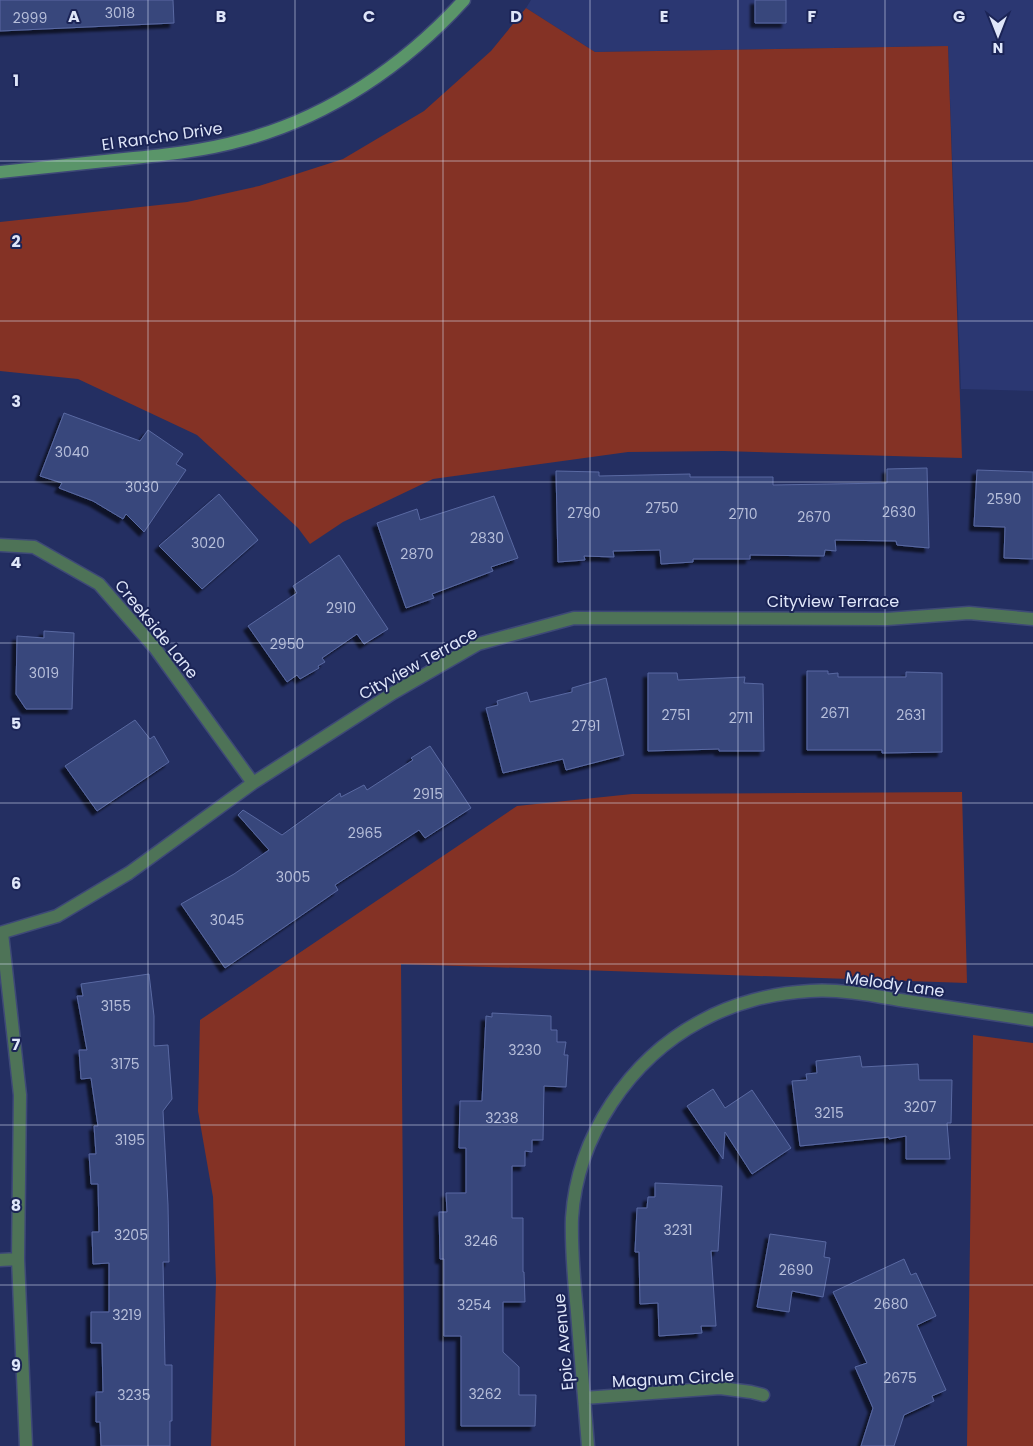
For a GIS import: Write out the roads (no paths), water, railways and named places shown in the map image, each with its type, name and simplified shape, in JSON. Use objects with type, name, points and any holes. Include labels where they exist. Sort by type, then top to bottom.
[{"type":"main road","name":"El Rancho Drive","points":[[0,172],[189,152],[244,140],[300,120],[346,97],[395,65],[439,28],[464,0]]},
{"type":"street","name":"Creekside Lane","points":[[0,545],[34,547],[99,584],[155,648],[252,783]]},
{"type":"street","name":"Cityview Terrace","points":[[1,933],[57,916],[129,873],[252,783],[393,693],[478,644],[574,618],[887,619],[969,612],[1033,619]]},
{"type":"street","points":[[1,933],[20,1095],[18,1259],[26,1446]]},
{"type":"street","name":"Melody Lane","points":[[572,1236],[572,1216],[580,1174],[592,1138],[617,1096],[637,1070],[665,1044],[701,1020],[744,1003],[812,990],[854,993],[1033,1020]]},
{"type":"street","name":"Epic Avenue","points":[[572,1236],[572,1257],[588,1446]]},
{"type":"street","points":[[0,1260],[18,1259]]},
{"type":"street","name":"Magnum Circle","points":[[584,1398],[720,1388],[763,1395]]}]
